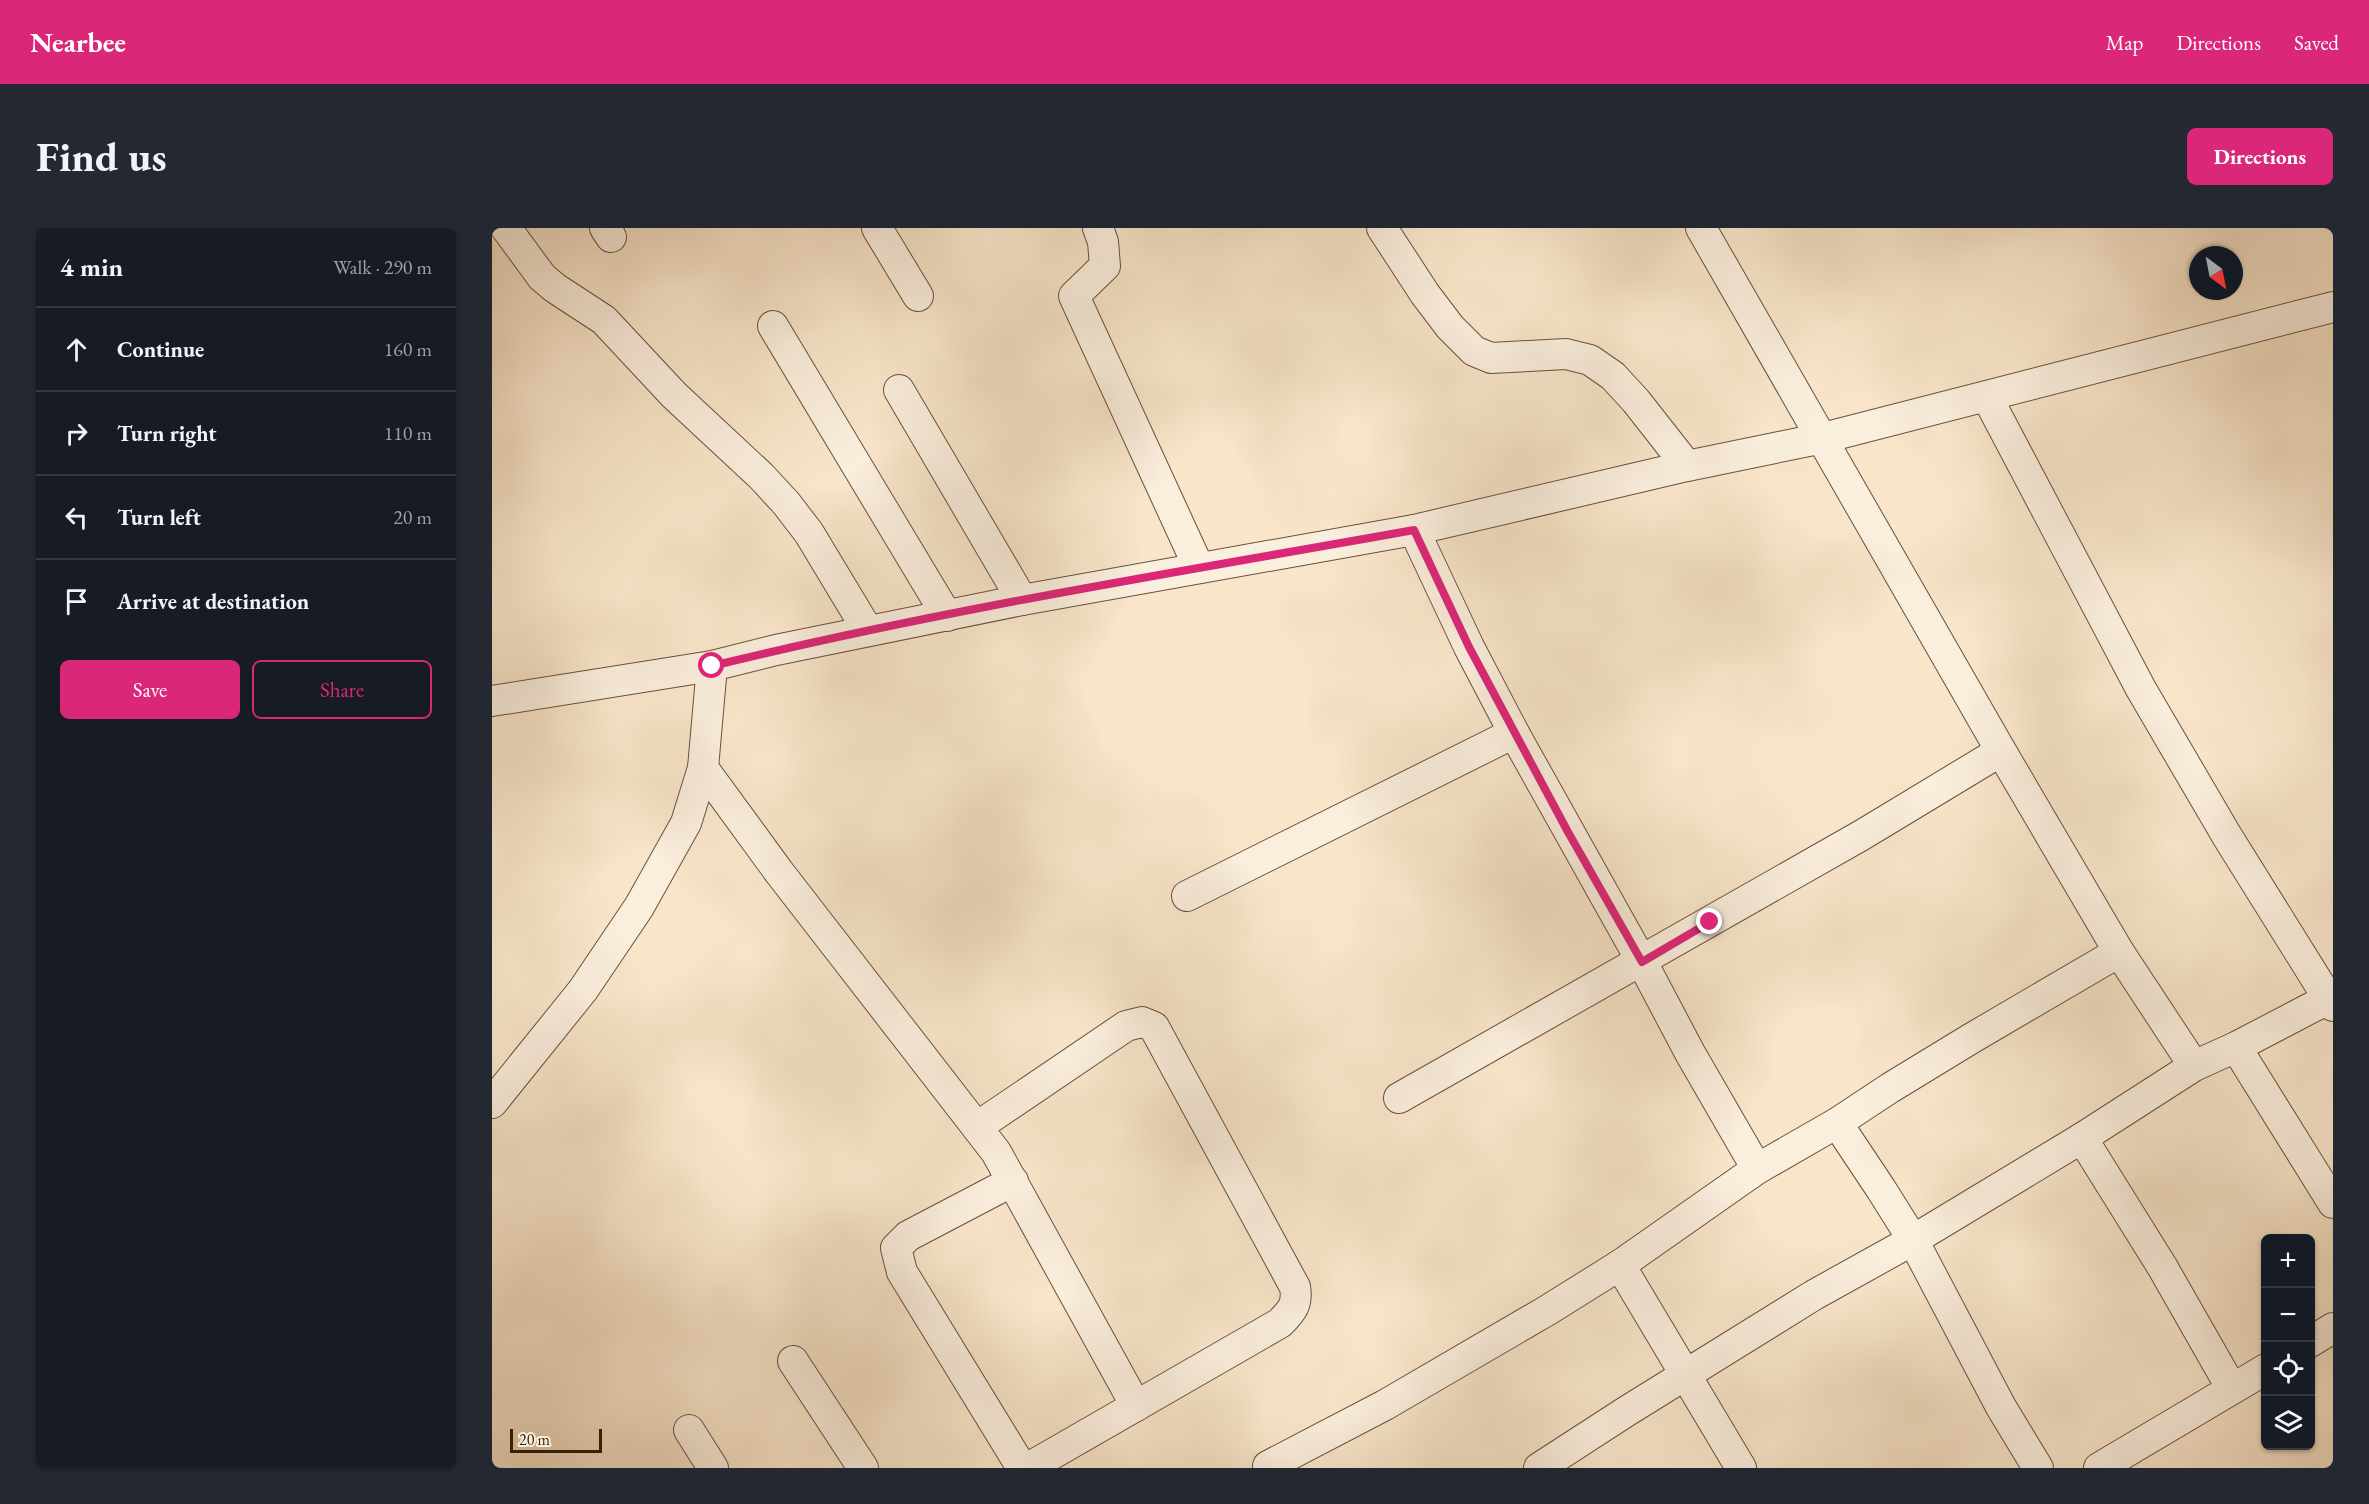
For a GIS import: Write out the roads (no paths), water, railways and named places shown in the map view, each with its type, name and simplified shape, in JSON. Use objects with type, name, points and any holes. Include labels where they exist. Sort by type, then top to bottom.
[{"type":"street","points":[[506,228],[542,277],[604,320],[674,395],[774,490],[809,533],[868,631]]},
{"type":"street","points":[[877,228],[918,296]]},
{"type":"street","points":[[1098,228],[1103,242],[1105,266],[1074,297],[1198,568]]},
{"type":"street","points":[[1382,228],[1444,319],[1474,351],[1491,358],[1566,354],[1590,360],[1613,376],[1636,401],[1687,466]]},
{"type":"street","points":[[1701,228],[2119,952],[2194,1066]]},
{"type":"street","points":[[492,701],[712,666],[1022,600],[1414,530],[1687,466],[1823,438],[2333,308]]},
{"type":"street","points":[[773,327],[947,615]]},
{"type":"street","points":[[899,390],[1022,600]]},
{"type":"street","points":[[1539,1468],[1814,1295],[1913,1240],[2082,1138],[2194,1066],[2331,1002],[2227,836],[2141,689],[1987,397]]},
{"type":"street","points":[[1414,530],[1469,647],[1514,733],[1690,1053],[1757,1169]]},
{"type":"street","points":[[492,1103],[583,990],[639,907],[686,823],[703,768],[712,666]]},
{"type":"street","points":[[1187,896],[1514,733]]},
{"type":"street","points":[[1399,1098],[1642,962],[1862,835],[2001,751]]},
{"type":"street","points":[[703,768],[779,872],[996,1152],[1136,1406]]},
{"type":"street","points":[[1268,1466],[1385,1405],[1548,1310],[1620,1265],[1757,1169],[2119,952]]},
{"type":"street","points":[[977,1127],[1126,1026],[1142,1022],[1154,1027],[1295,1287],[1297,1300],[1292,1311],[1280,1323],[1028,1468]]},
{"type":"street","points":[[2236,1047],[2333,1203]]},
{"type":"street","points":[[1837,1123],[1913,1240],[2001,1407],[2038,1468]]},
{"type":"street","points":[[2082,1138],[2163,1268],[2232,1389]]},
{"type":"street","points":[[1012,1181],[908,1236],[896,1248],[902,1272],[1022,1468]]},
{"type":"street","points":[[1620,1265],[1741,1468]]},
{"type":"street","points":[[2315,1339],[2333,1328]]},
{"type":"street","points":[[793,1361],[863,1468]]},
{"type":"street","points":[[2099,1468],[2261,1371]]},
{"type":"street","points":[[689,1430],[713,1468]]}]
